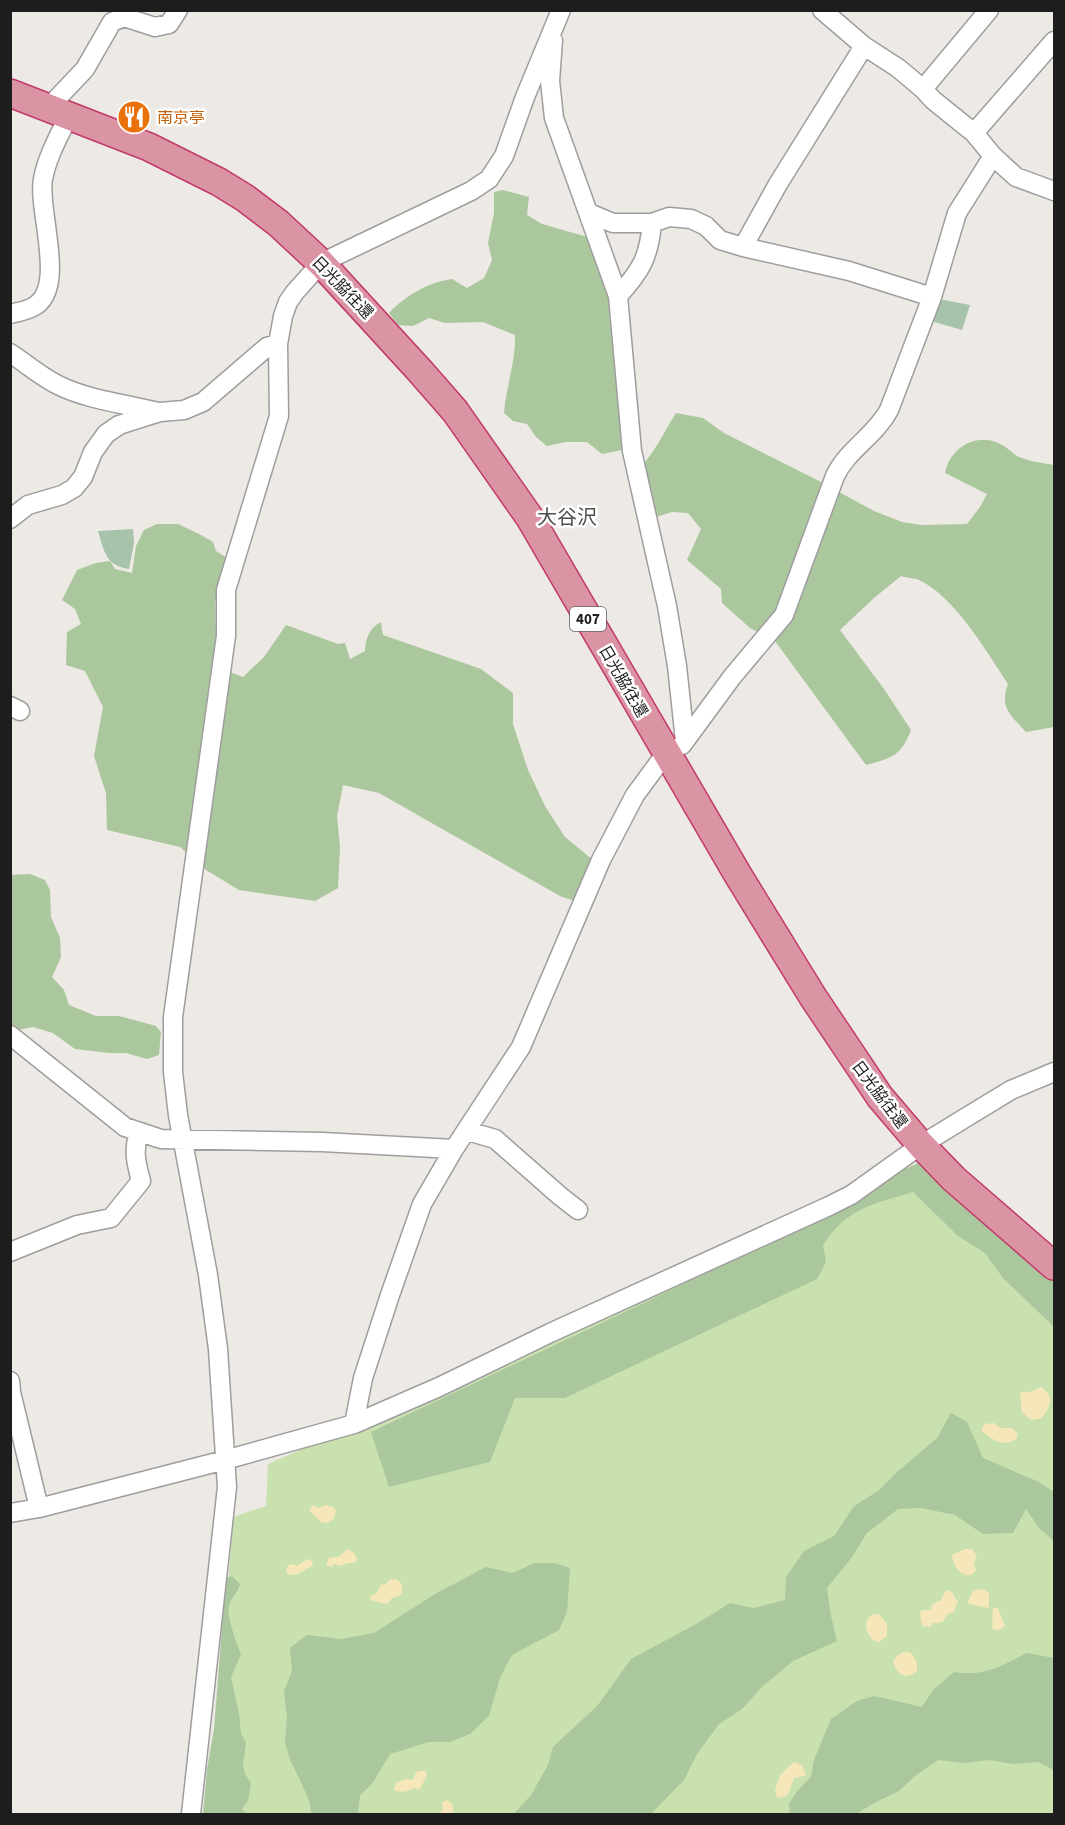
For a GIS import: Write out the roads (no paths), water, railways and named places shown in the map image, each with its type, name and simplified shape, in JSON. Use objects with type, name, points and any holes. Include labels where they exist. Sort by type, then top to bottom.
[{"type":"highway","name":"日光脇往還","points":[[10,93],[149,147],[219,182],[278,223],[321,263],[455,411],[530,518],[674,752],[750,895],[880,1097],[954,1179],[1054,1266]]},
{"type":"street","points":[[10,314],[33,307],[43,298],[51,256],[43,180],[59,111],[112,22],[124,17],[155,27],[169,24],[178,10]]},
{"type":"street","points":[[191,1815],[227,1487],[215,1322],[182,1140],[173,1072],[173,1017],[226,636],[226,590],[279,416],[280,326],[288,302],[321,263],[471,191],[489,179],[504,156],[525,97],[561,10]]},
{"type":"street","points":[[822,10],[864,46],[898,68],[923,89],[974,133],[993,156],[1016,177],[1054,192]]},
{"type":"street","points":[[923,89],[989,10]]},
{"type":"street","points":[[553,29],[554,47],[550,81],[554,118],[618,296],[632,452],[667,606],[677,666],[674,752]]},
{"type":"street","points":[[974,133],[1054,41]]},
{"type":"street","points":[[743,248],[778,184],[864,46]]},
{"type":"street","points":[[354,1424],[363,1378],[422,1204],[454,1149],[468,1131],[521,1047],[601,860],[636,795],[674,752],[784,615],[841,462],[882,423],[889,410],[932,297],[957,213],[993,156]]},
{"type":"street","points":[[589,213],[613,223],[652,223],[669,217],[692,219],[706,226],[720,240],[743,248],[849,271],[932,297]]},
{"type":"street","points":[[618,296],[634,278],[646,256],[652,223]]},
{"type":"street","points":[[10,519],[28,505],[62,495],[74,488],[83,477],[93,452],[106,434],[119,425],[160,412],[184,410],[203,402],[267,347],[278,344]]},
{"type":"street","points":[[10,353],[40,375],[60,386],[160,412]]},
{"type":"street","points":[[11,1037],[125,1127],[161,1139],[454,1149]]},
{"type":"street","points":[[10,1513],[39,1508],[225,1460],[354,1424],[439,1387],[550,1333],[851,1195],[921,1145],[1011,1090],[1054,1072]]},
{"type":"street","points":[[468,1131],[495,1138],[560,1197],[578,1210]]},
{"type":"street","points":[[10,1252],[77,1225],[111,1218],[141,1181],[135,1159],[135,1145],[139,1132]]},
{"type":"street","points":[[10,1381],[39,1508]]},
{"type":"place","name":"南京亭","points":[[134,117]]},
{"type":"district","name":"大谷沢","points":[[567,517]]}]
